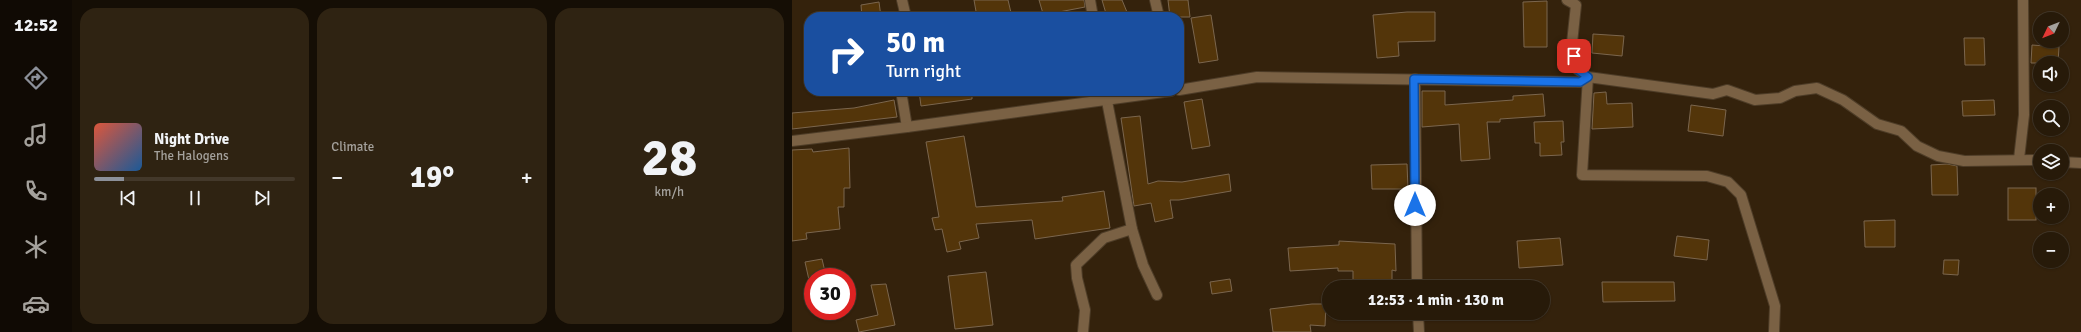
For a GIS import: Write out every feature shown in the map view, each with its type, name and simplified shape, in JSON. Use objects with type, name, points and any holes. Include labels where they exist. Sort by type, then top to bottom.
[{"type":"street","points":[[902,0],[905,12]]},
{"type":"street","points":[[1090,0],[1092,12]]},
{"type":"street","points":[[1155,0],[1158,12]]},
{"type":"street","points":[[1566,0],[1576,2],[1572,43],[1577,69],[1588,77],[1713,94],[1727,90],[1755,100],[1780,98],[1795,91],[1816,88],[1843,100],[1877,124],[1901,131],[1917,146],[1938,156],[1964,161],[2033,160]]},
{"type":"street","points":[[2019,159],[2024,115],[2023,0]]},
{"type":"street","points":[[1184,89],[1257,77],[1580,82],[1588,77]]},
{"type":"street","points":[[1588,77],[1582,175],[1707,176],[1728,182],[1740,195],[1775,306],[1774,332]]},
{"type":"street","points":[[1414,79],[1417,280]]},
{"type":"street","points":[[902,96],[907,128]]},
{"type":"street","points":[[792,140],[907,128],[1100,96]]},
{"type":"street","points":[[1106,96],[1132,229],[1142,265],[1157,295]]},
{"type":"street","points":[[2069,162],[2081,163]]},
{"type":"street","points":[[1083,332],[1085,310],[1077,278],[1076,265],[1104,238],[1132,229]]},
{"type":"street","points":[[1418,320],[1419,332]]},
{"type":"building","points":[[974,0],[1008,0],[1011,12],[976,12]]},
{"type":"building","points":[[1039,0],[1084,0],[1085,7],[1059,12],[1043,12]]},
{"type":"building","points":[[1102,0],[1122,0],[1127,12],[1106,12]]},
{"type":"building","points":[[1168,0],[1188,0],[1190,17],[1184,17],[1184,12],[1169,12]]},
{"type":"building","points":[[1547,1],[1547,47],[1524,47],[1523,2]]},
{"type":"building","points":[[879,2],[880,12],[862,12],[861,5]]},
{"type":"building","points":[[1407,12],[1435,12],[1435,41],[1398,42],[1399,56],[1377,58],[1373,15]]},
{"type":"building","points":[[1211,15],[1218,60],[1199,63],[1191,18]]},
{"type":"building","points":[[1593,34],[1624,36],[1622,56],[1592,53]]},
{"type":"building","points":[[1964,38],[1984,38],[1985,65],[1965,65]]},
{"type":"building","points":[[2032,45],[2033,48],[2059,48],[2058,56],[2033,56],[2033,63],[2031,63]]},
{"type":"building","points":[[1422,91],[1445,91],[1445,105],[1513,100],[1513,96],[1543,94],[1545,116],[1500,119],[1500,122],[1487,122],[1490,159],[1461,161],[1459,124],[1422,127]]},
{"type":"building","points":[[1606,92],[1607,104],[1632,103],[1633,127],[1592,129],[1594,93]]},
{"type":"building","points":[[920,96],[972,96],[972,99],[921,106]]},
{"type":"building","points":[[1202,99],[1210,146],[1192,149],[1184,102]]},
{"type":"building","points":[[894,100],[897,117],[792,129],[792,113],[854,108]]},
{"type":"building","points":[[1994,100],[1995,115],[1963,116],[1962,101]]},
{"type":"building","points":[[1691,105],[1726,110],[1723,136],[1688,131]]},
{"type":"building","points":[[1140,116],[1148,184],[1158,181],[1182,182],[1229,174],[1231,191],[1179,200],[1170,200],[1173,218],[1155,222],[1151,203],[1134,206],[1121,118]]},
{"type":"building","points":[[1563,121],[1564,142],[1561,142],[1562,155],[1540,156],[1540,143],[1535,143],[1534,122]]},
{"type":"building","points":[[964,136],[976,207],[1063,201],[1062,197],[1104,191],[1110,228],[1035,239],[1032,220],[976,224],[979,238],[959,242],[961,249],[947,252],[942,229],[935,230],[932,218],[939,217],[926,142]]},
{"type":"building","points":[[849,148],[850,188],[844,188],[844,207],[838,207],[840,229],[806,233],[807,239],[792,241],[792,150],[812,149],[813,152]]},
{"type":"building","points":[[1407,164],[1408,189],[1372,189],[1371,165]]},
{"type":"building","points":[[1947,164],[1957,166],[1958,195],[1932,195],[1931,165]]},
{"type":"building","points":[[2008,188],[2033,188],[2033,220],[2008,220]]},
{"type":"building","points":[[1895,220],[1895,247],[1865,247],[1864,221]]},
{"type":"building","points":[[1677,236],[1709,240],[1707,260],[1674,256]]},
{"type":"building","points":[[1560,238],[1563,265],[1519,268],[1517,241]]},
{"type":"building","points":[[1339,241],[1395,244],[1396,271],[1392,270],[1392,280],[1353,280],[1353,271],[1338,271],[1338,268],[1290,271],[1288,248],[1339,245]]},
{"type":"building","points":[[822,259],[824,268],[806,268],[805,262]]},
{"type":"building","points":[[1944,260],[1959,260],[1958,275],[1943,274]]},
{"type":"building","points":[[986,272],[993,325],[955,329],[948,276]]},
{"type":"building","points":[[1230,279],[1232,291],[1212,294],[1210,282]]},
{"type":"building","points":[[1602,282],[1674,282],[1675,301],[1603,302]]},
{"type":"building","points":[[886,284],[895,325],[859,332],[856,320],[878,315],[871,285]]},
{"type":"building","points":[[1322,304],[1322,320],[1325,320],[1325,326],[1310,325],[1311,332],[1273,332],[1270,309]]},
{"type":"route","points":[[1415,205],[1414,79],[1580,82],[1588,77],[1577,69],[1574,56]]}]
